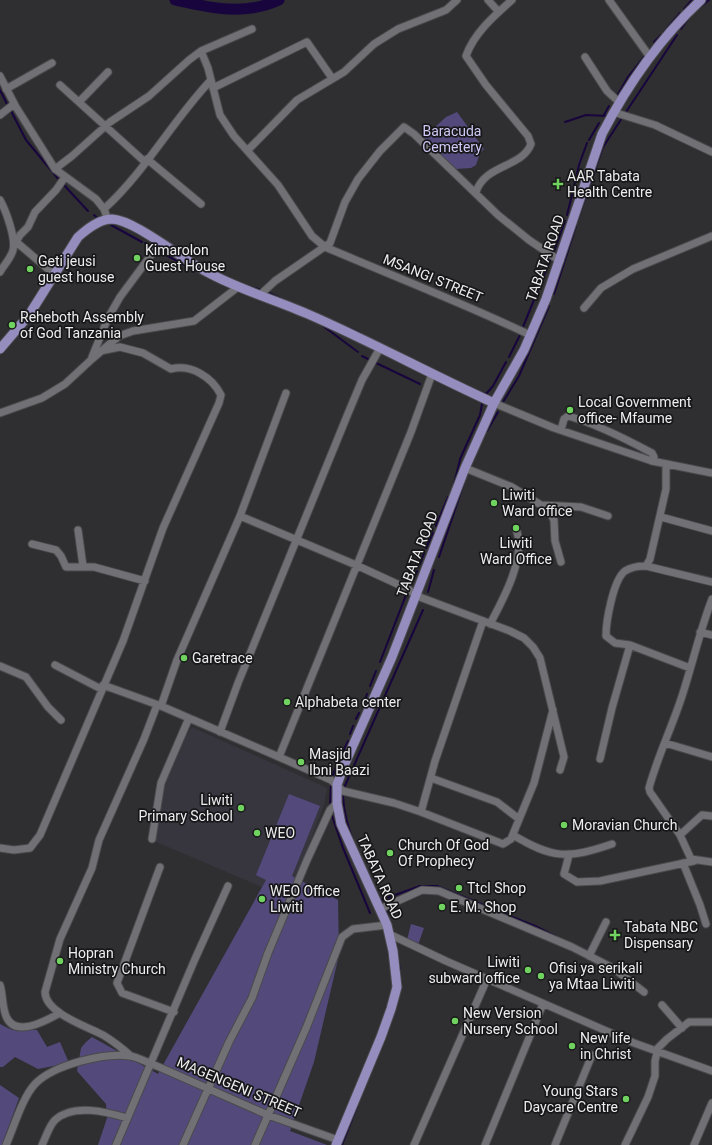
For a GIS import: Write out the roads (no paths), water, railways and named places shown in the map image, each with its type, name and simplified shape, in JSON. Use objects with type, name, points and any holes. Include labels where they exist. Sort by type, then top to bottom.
[{"type":"main road","name":"TABATA ROAD","points":[[337,1142],[362,1083],[395,996],[397,987],[396,970],[387,925],[341,824],[337,802],[337,785],[417,596],[465,468],[494,403],[530,335],[546,299],[594,153],[613,112],[650,57],[690,10],[701,0]]},
{"type":"main road","points":[[0,349],[29,314],[55,276],[78,237],[89,227],[108,220],[124,222],[134,226],[189,262],[238,288],[262,294],[310,315],[494,403]]},
{"type":"street","points":[[248,150],[297,100],[344,72],[382,38],[398,29],[446,10],[457,0]]},
{"type":"street","points":[[488,0],[498,11]]},
{"type":"street","points":[[476,192],[478,185],[487,174],[523,154],[531,144],[528,136],[486,85],[466,56],[478,35],[498,11],[512,0]]},
{"type":"street","points":[[609,0],[650,57]]},
{"type":"street","points":[[55,169],[83,147],[105,126],[149,96],[176,70],[201,51],[252,29]]},
{"type":"street","points":[[213,88],[307,42],[332,78]]},
{"type":"street","points":[[201,51],[211,80],[220,115],[234,136],[278,185],[312,236],[325,247]]},
{"type":"street","points":[[585,57],[607,91],[620,103]]},
{"type":"street","points":[[6,89],[52,63]]},
{"type":"street","points":[[79,102],[108,72]]},
{"type":"street","points":[[0,76],[14,104],[55,169],[64,177],[87,192],[104,209],[108,220]]},
{"type":"street","points":[[104,209],[146,161],[195,97],[211,80]]},
{"type":"street","points":[[60,85],[146,161],[201,204]]},
{"type":"street","points":[[0,115],[14,104]]},
{"type":"street","points":[[613,112],[655,125],[712,152]]},
{"type":"street","points":[[262,294],[275,281],[330,243],[345,202],[358,179],[380,151],[404,127],[414,134],[476,192],[498,215],[529,240],[560,260]]},
{"type":"street","points":[[0,272],[13,251],[15,241],[28,227],[35,212],[56,190],[64,177]]},
{"type":"street","points":[[0,200],[8,215],[7,221],[15,241],[55,276]]},
{"type":"street","points":[[584,308],[601,288],[633,269],[712,236]]},
{"type":"street","points":[[92,359],[108,318],[120,297],[160,243]]},
{"type":"street","name":"MSANGI STREET","points":[[325,247],[464,304],[530,335]]},
{"type":"street","points":[[0,413],[42,398],[65,384],[100,351],[119,336],[133,331],[194,321],[238,288]]},
{"type":"street","points":[[0,848],[22,850],[30,848],[40,835],[102,687],[123,641],[163,528],[219,403],[221,395],[215,385],[206,377],[196,372],[179,366],[171,369],[143,353],[121,348],[100,351]]},
{"type":"street","points":[[220,732],[238,683],[362,380],[380,348]]},
{"type":"street","points":[[279,756],[411,432],[432,374]]},
{"type":"street","points":[[131,1056],[114,1042],[60,1013],[45,997],[55,954],[70,913],[92,868],[99,840],[159,706],[240,516],[286,394]]},
{"type":"street","points":[[494,403],[561,430],[652,461],[712,472]]},
{"type":"street","points":[[561,430],[564,418],[568,416],[577,418],[652,453],[654,457],[652,461]]},
{"type":"street","points":[[646,566],[652,552],[666,489],[666,464]]},
{"type":"street","points":[[465,468],[512,487],[541,505],[581,507],[608,516]]},
{"type":"street","points":[[546,506],[554,520],[555,542],[561,562]]},
{"type":"street","points":[[240,516],[298,539],[356,565],[408,589],[417,596],[487,622],[524,638],[533,647],[540,658],[564,757],[560,770]]},
{"type":"street","points":[[660,517],[712,531]]},
{"type":"street","points":[[78,530],[83,566]]},
{"type":"street","points":[[421,812],[431,778],[487,622],[511,581],[520,543],[516,530]]},
{"type":"street","points":[[32,544],[56,550],[62,556],[66,567],[83,566],[145,581]]},
{"type":"street","points":[[690,668],[630,645],[615,643],[606,636],[614,592],[617,581],[625,571],[631,568],[646,566],[712,582]]},
{"type":"street","points":[[694,861],[680,836],[650,792],[649,788],[659,754],[665,744],[684,693],[700,632],[712,599]]},
{"type":"street","points":[[700,632],[712,634]]},
{"type":"street","points":[[600,759],[612,708],[630,645]]},
{"type":"street","points":[[55,665],[102,687],[159,706],[279,756],[331,780],[343,791],[394,803],[421,812],[499,844],[507,842],[513,835],[534,783],[552,710]]},
{"type":"street","points":[[0,666],[26,677],[48,707],[61,720]]},
{"type":"street","points":[[152,839],[161,783],[189,718]]},
{"type":"street","points":[[665,744],[712,757]]},
{"type":"street","points":[[431,778],[497,802],[519,819]]},
{"type":"street","points":[[183,1145],[208,1088],[252,998],[268,953],[307,860],[330,810],[337,802]]},
{"type":"street","points":[[680,836],[702,815],[711,816]]},
{"type":"street","points":[[513,835],[534,847],[556,854],[580,854],[612,844]]},
{"type":"street","points":[[569,855],[564,874],[577,882],[600,881],[694,861],[712,862]]},
{"type":"street","points":[[684,863],[706,924]]},
{"type":"street","points":[[160,867],[117,983],[122,993],[174,1012]]},
{"type":"street","points":[[116,1145],[150,1063],[174,1012],[195,959],[228,886]]},
{"type":"street","points":[[380,909],[422,890],[439,891],[548,936],[589,956],[613,968],[644,992]]},
{"type":"street","points":[[589,956],[606,922]]},
{"type":"street","points":[[255,1145],[307,1026],[342,936],[353,929],[387,925]]},
{"type":"street","points":[[389,934],[542,1004],[634,1043],[712,1071]]},
{"type":"street","points":[[414,1145],[487,979]]},
{"type":"street","points":[[0,986],[6,1016],[14,1024],[32,1027],[60,1013]]},
{"type":"street","points":[[485,1145],[542,1004]]},
{"type":"street","points":[[662,1005],[682,1028]]},
{"type":"street","points":[[625,1145],[648,1097],[655,1076],[657,1051],[667,1039],[691,1022],[712,1022]]},
{"type":"street","points":[[6,1145],[32,1089],[42,1078],[63,1067],[84,1061],[116,1055],[131,1056]]},
{"type":"street","points":[[555,1145],[592,1055]]},
{"type":"street","name":"MAGENGENI STREET","points":[[131,1056],[268,1115],[337,1142]]},
{"type":"street","points":[[694,1145],[712,1103]]},
{"type":"street","points":[[42,1145],[52,1123],[62,1116],[91,1110],[127,1118]]},
{"type":"waterway","points":[[175,0],[202,6],[227,9],[253,8],[279,0]]},
{"type":"waterway","points":[[684,9],[692,0]]},
{"type":"waterway","points":[[699,8],[709,0]]},
{"type":"waterway","points":[[664,32],[680,13]]},
{"type":"waterway","points":[[681,29],[689,18]]},
{"type":"waterway","points":[[654,42],[661,35]]},
{"type":"waterway","points":[[626,112],[677,35]]},
{"type":"waterway","points":[[617,96],[628,77],[646,54]]},
{"type":"waterway","points":[[0,90],[8,106]]},
{"type":"waterway","points":[[604,115],[609,106]]},
{"type":"waterway","points":[[10,109],[26,140],[60,181]]},
{"type":"waterway","points":[[565,122],[586,115],[608,116]]},
{"type":"waterway","points":[[577,222],[603,147],[622,118],[615,117]]},
{"type":"waterway","points":[[589,140],[599,123]]},
{"type":"waterway","points":[[573,190],[579,165],[587,143]]},
{"type":"waterway","points":[[63,184],[88,211]]},
{"type":"waterway","points":[[567,215],[572,195]]},
{"type":"waterway","points":[[94,215],[99,219]]},
{"type":"waterway","points":[[553,254],[565,221]]},
{"type":"waterway","points":[[111,225],[142,242]]},
{"type":"waterway","points":[[554,294],[576,226]]},
{"type":"waterway","points":[[145,243],[153,248]]},
{"type":"waterway","points":[[158,251],[212,279]]},
{"type":"waterway","points":[[523,327],[551,258]]},
{"type":"waterway","points":[[247,286],[262,290]]},
{"type":"waterway","points":[[267,292],[286,301]]},
{"type":"waterway","points":[[503,402],[519,376],[549,306]]},
{"type":"waterway","points":[[323,326],[358,352]]},
{"type":"waterway","points":[[349,328],[360,333]]},
{"type":"waterway","points":[[509,357],[520,335]]},
{"type":"waterway","points":[[362,356],[370,360]]},
{"type":"waterway","points":[[374,362],[420,384]]},
{"type":"waterway","points":[[480,392],[486,394],[493,386],[506,362]]},
{"type":"waterway","points":[[460,459],[480,415],[482,404]]},
{"type":"waterway","points":[[487,431],[498,412]]},
{"type":"waterway","points":[[454,484],[460,460]]},
{"type":"waterway","points":[[439,557],[464,483]]},
{"type":"waterway","points":[[436,526],[448,497]]},
{"type":"waterway","points":[[426,548],[433,533]]},
{"type":"waterway","points":[[420,564],[424,553]]},
{"type":"waterway","points":[[428,592],[434,570]]},
{"type":"waterway","points":[[411,584],[417,571]]},
{"type":"waterway","points":[[380,662],[406,595]]},
{"type":"waterway","points":[[344,788],[423,610]]},
{"type":"waterway","points":[[370,686],[376,671]]},
{"type":"waterway","points":[[363,705],[367,694]]},
{"type":"waterway","points":[[356,719],[359,713]]},
{"type":"waterway","points":[[350,734],[353,726]]},
{"type":"waterway","points":[[341,756],[348,741]]},
{"type":"waterway","points":[[332,777],[339,760]]},
{"type":"waterway","points":[[330,806],[331,783]]},
{"type":"waterway","points":[[343,796],[347,823],[357,851],[382,903]]},
{"type":"waterway","points":[[331,813],[343,848],[370,913]]},
{"type":"waterway","points":[[381,900],[420,886],[437,886],[535,926],[557,937]]},
{"type":"waterway","points":[[386,910],[388,916]]},
{"type":"waterway","points":[[396,945],[400,970]]},
{"type":"waterway","points":[[342,1145],[357,1107]]},
{"type":"place","name":"AAR Tabata Health Centre","points":[[558,184]]},
{"type":"place","name":"Kimarolon Guest House","points":[[137,258]]},
{"type":"place","name":"Geti jeusi guest house","points":[[30,269]]},
{"type":"place","name":"Reheboth Assembly of God Tanzania","points":[[12,325]]},
{"type":"place","name":"Local Government office- Mfaume","points":[[570,410]]},
{"type":"place","name":"Liwiti Ward office","points":[[494,503]]},
{"type":"place","name":"Liwiti Ward Office","points":[[516,528]]},
{"type":"place","name":"Garetrace","points":[[184,658]]},
{"type":"place","name":"Alphabeta center","points":[[287,702]]},
{"type":"place","name":"Masjid Ibni Baazi","points":[[301,762]]},
{"type":"place","name":"Liwiti Primary School","points":[[241,808]]},
{"type":"place","name":"Moravian Church","points":[[564,825]]},
{"type":"place","name":"WEO","points":[[257,833]]},
{"type":"place","name":"Church Of God Of Prophecy","points":[[390,853]]},
{"type":"place","name":"Ttcl Shop","points":[[459,888]]},
{"type":"place","name":"WEO Office Liwiti","points":[[262,899]]},
{"type":"place","name":"E. M. Shop","points":[[442,907]]},
{"type":"place","name":"Tabata NBC Dispensary","points":[[615,935]]},
{"type":"place","name":"Hopran Ministry Church","points":[[60,961]]},
{"type":"place","name":"Liwiti subward office","points":[[528,970]]},
{"type":"place","name":"Ofisi ya serikali ya Mtaa Liwiti","points":[[541,976]]},
{"type":"place","name":"New Version Nursery School","points":[[455,1021]]},
{"type":"place","name":"New life in Christ","points":[[572,1046]]},
{"type":"place","name":"Young Stars Daycare Centre","points":[[626,1099]]},
{"type":"park label","name":"Baracuda Cemetery","points":[[452,140]]}]
